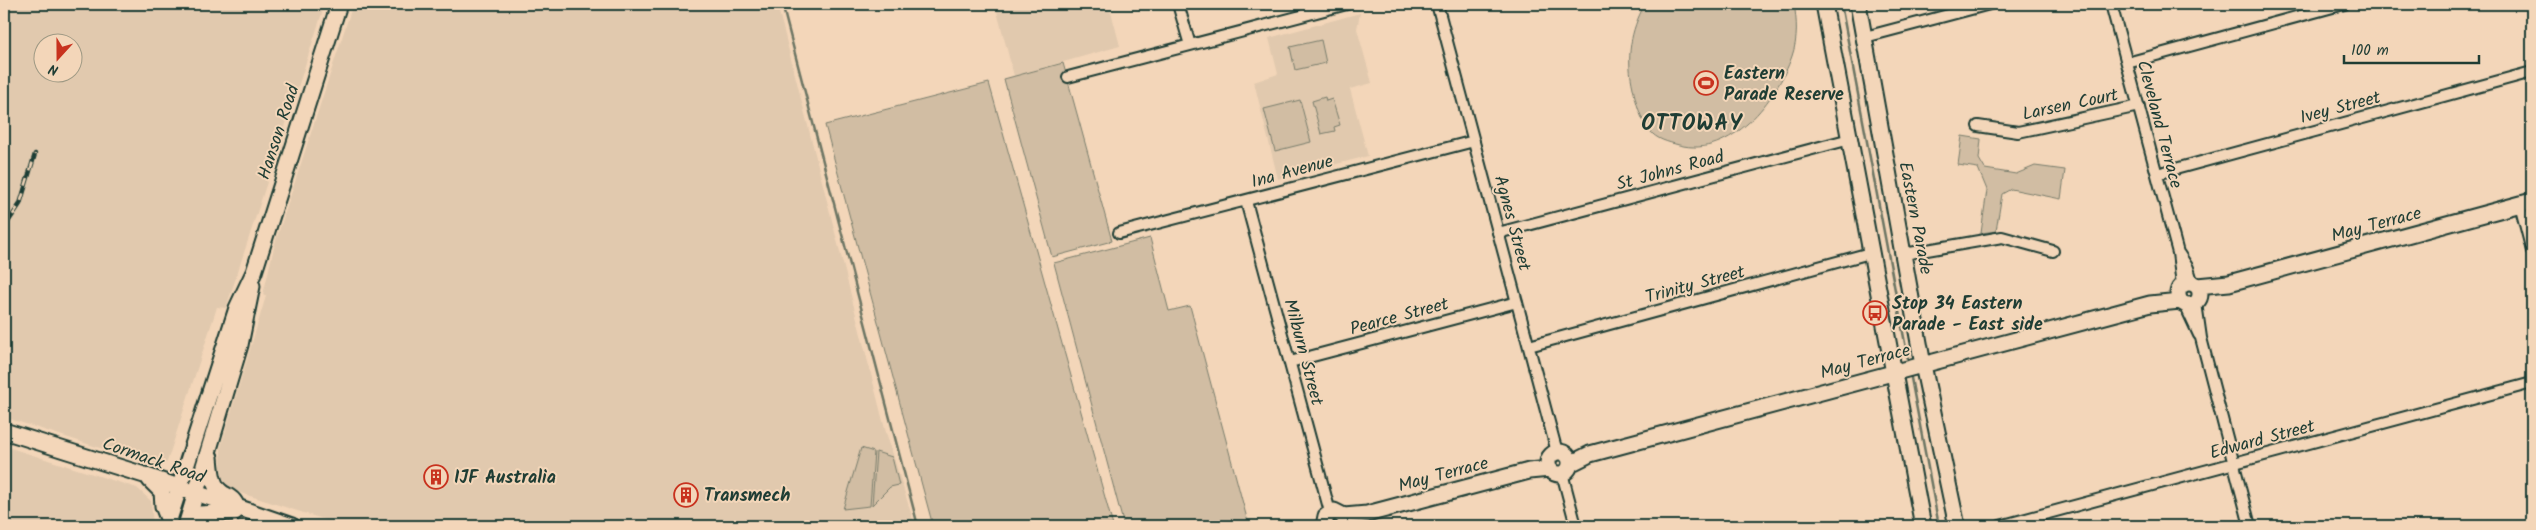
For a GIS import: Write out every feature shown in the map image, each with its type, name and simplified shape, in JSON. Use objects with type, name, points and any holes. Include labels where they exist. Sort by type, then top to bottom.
[{"type":"main road","name":"Hanson Road","points":[[168,524],[237,308],[254,272],[339,4]]},
{"type":"main road","points":[[1824,4],[1923,526]]},
{"type":"main road","name":"Eastern Parade","points":[[1858,4],[1924,365],[1957,526]]},
{"type":"main road","name":"May Terrace","points":[[1311,526],[1367,514],[1529,471],[1538,464],[1559,462],[1590,454],[2526,203]]},
{"type":"main road","name":"Hanson Road","points":[[188,522],[240,345],[249,307],[254,272]]},
{"type":"main road","name":"Cormack Road","points":[[4,432],[144,476],[292,526]]},
{"type":"main road","points":[[209,450],[216,487],[220,492],[232,497],[244,511]]},
{"type":"main road","points":[[144,476],[176,476],[189,459]]},
{"type":"main road","points":[[144,476],[161,490],[168,524]]},
{"type":"main road","points":[[188,522],[200,514],[244,511]]},
{"type":"street","points":[[1178,4],[1190,45]]},
{"type":"street","points":[[1068,78],[1190,45],[1306,9],[1347,4]]},
{"type":"street","name":"Agnes Street","points":[[1437,4],[1559,462]]},
{"type":"street","points":[[1865,37],[1990,4]]},
{"type":"street","name":"Cleveland Terrace","points":[[2111,4],[2178,253],[2188,268],[2189,294],[2250,526]]},
{"type":"street","points":[[2127,63],[2344,4]]},
{"type":"street","name":"Ivey Street","points":[[2157,174],[2532,72]]},
{"type":"street","name":"Larsen Court","points":[[1978,126],[2018,132],[2138,106]]},
{"type":"street","name":"St Johns Road","points":[[1498,233],[1850,139]]},
{"type":"street","name":"Ina Avenue","points":[[1119,233],[1474,141]]},
{"type":"street","name":"Milburn Street","points":[[1246,200],[1336,521]]},
{"type":"street","points":[[2526,203],[2532,251]]},
{"type":"street","points":[[1904,254],[2002,237],[2053,251]]},
{"type":"street","name":"Trinity Street","points":[[1528,346],[1870,253]]},
{"type":"street","name":"Pearce Street","points":[[1290,362],[1517,302]]},
{"type":"street","name":"Edward Street","points":[[2000,526],[2532,383]]},
{"type":"street","points":[[1559,462],[1576,526]]},
{"type":"shaded area","points":[[4,4],[325,4],[226,308],[217,307],[167,462],[159,467],[4,417]]},
{"type":"shaded area","points":[[353,4],[777,4],[885,429],[915,526],[345,526],[231,490],[224,483],[221,469],[221,446],[266,296],[263,295],[275,243]]},
{"type":"shaded area","points":[[995,4],[1109,4],[1120,46],[1014,76]]},
{"type":"shaded area","name":"Eastern Parade Reserve","points":[[1645,4],[1794,4],[1796,37],[1792,56],[1785,73],[1763,107],[1734,134],[1716,143],[1698,147],[1667,142],[1649,130],[1637,104],[1630,66],[1633,35]]},
{"type":"shaded area","points":[[1360,13],[1357,29],[1372,83],[1350,89],[1368,156],[1278,179],[1254,82],[1278,74],[1269,38]]},
{"type":"shaded area","points":[[1321,40],[1326,63],[1295,70],[1290,47]]},
{"type":"shaded area","points":[[1063,63],[1112,241],[1052,257],[1004,79]]},
{"type":"shaded area","points":[[989,83],[1113,526],[933,526],[825,125]]},
{"type":"shaded area","points":[[1325,97],[1326,101],[1332,99],[1340,125],[1334,127],[1335,131],[1321,134],[1312,101]]},
{"type":"shaded area","points":[[1300,100],[1311,142],[1275,151],[1264,109]]},
{"type":"shaded area","points":[[1962,136],[1981,139],[1979,159],[1985,169],[2016,174],[2035,166],[2065,170],[2061,199],[2011,189],[2002,194],[1996,231],[1981,233],[1987,190],[1978,168],[1958,165]]},
{"type":"shaded area","points":[[1150,238],[1169,311],[1190,306],[1249,526],[1124,526],[1054,263]]},
{"type":"shaded area","points":[[4,446],[137,488],[151,501],[153,526],[4,526]]},
{"type":"shaded area","points":[[861,448],[874,452],[870,506],[843,509]]},
{"type":"shaded area","points":[[876,452],[892,457],[899,485],[890,487],[872,505]]},
{"type":"waterway","points":[[782,4],[918,526]]},
{"type":"waterway","points":[[1841,4],[1908,359]]},
{"type":"waterway","points":[[1911,378],[1939,526]]},
{"type":"railway","points":[[4,228],[20,204],[35,154]]},
{"type":"place","name":"Eastern Parade Reserve","points":[[1706,83]]},
{"type":"place","name":"Stop 34 Eastern Parade - East side","points":[[1875,313]]},
{"type":"place","name":"IJF Australia","points":[[436,477]]},
{"type":"place","name":"Transmech","points":[[686,495]]},
{"type":"district","name":"OTTOWAY","points":[[1692,122]]}]
